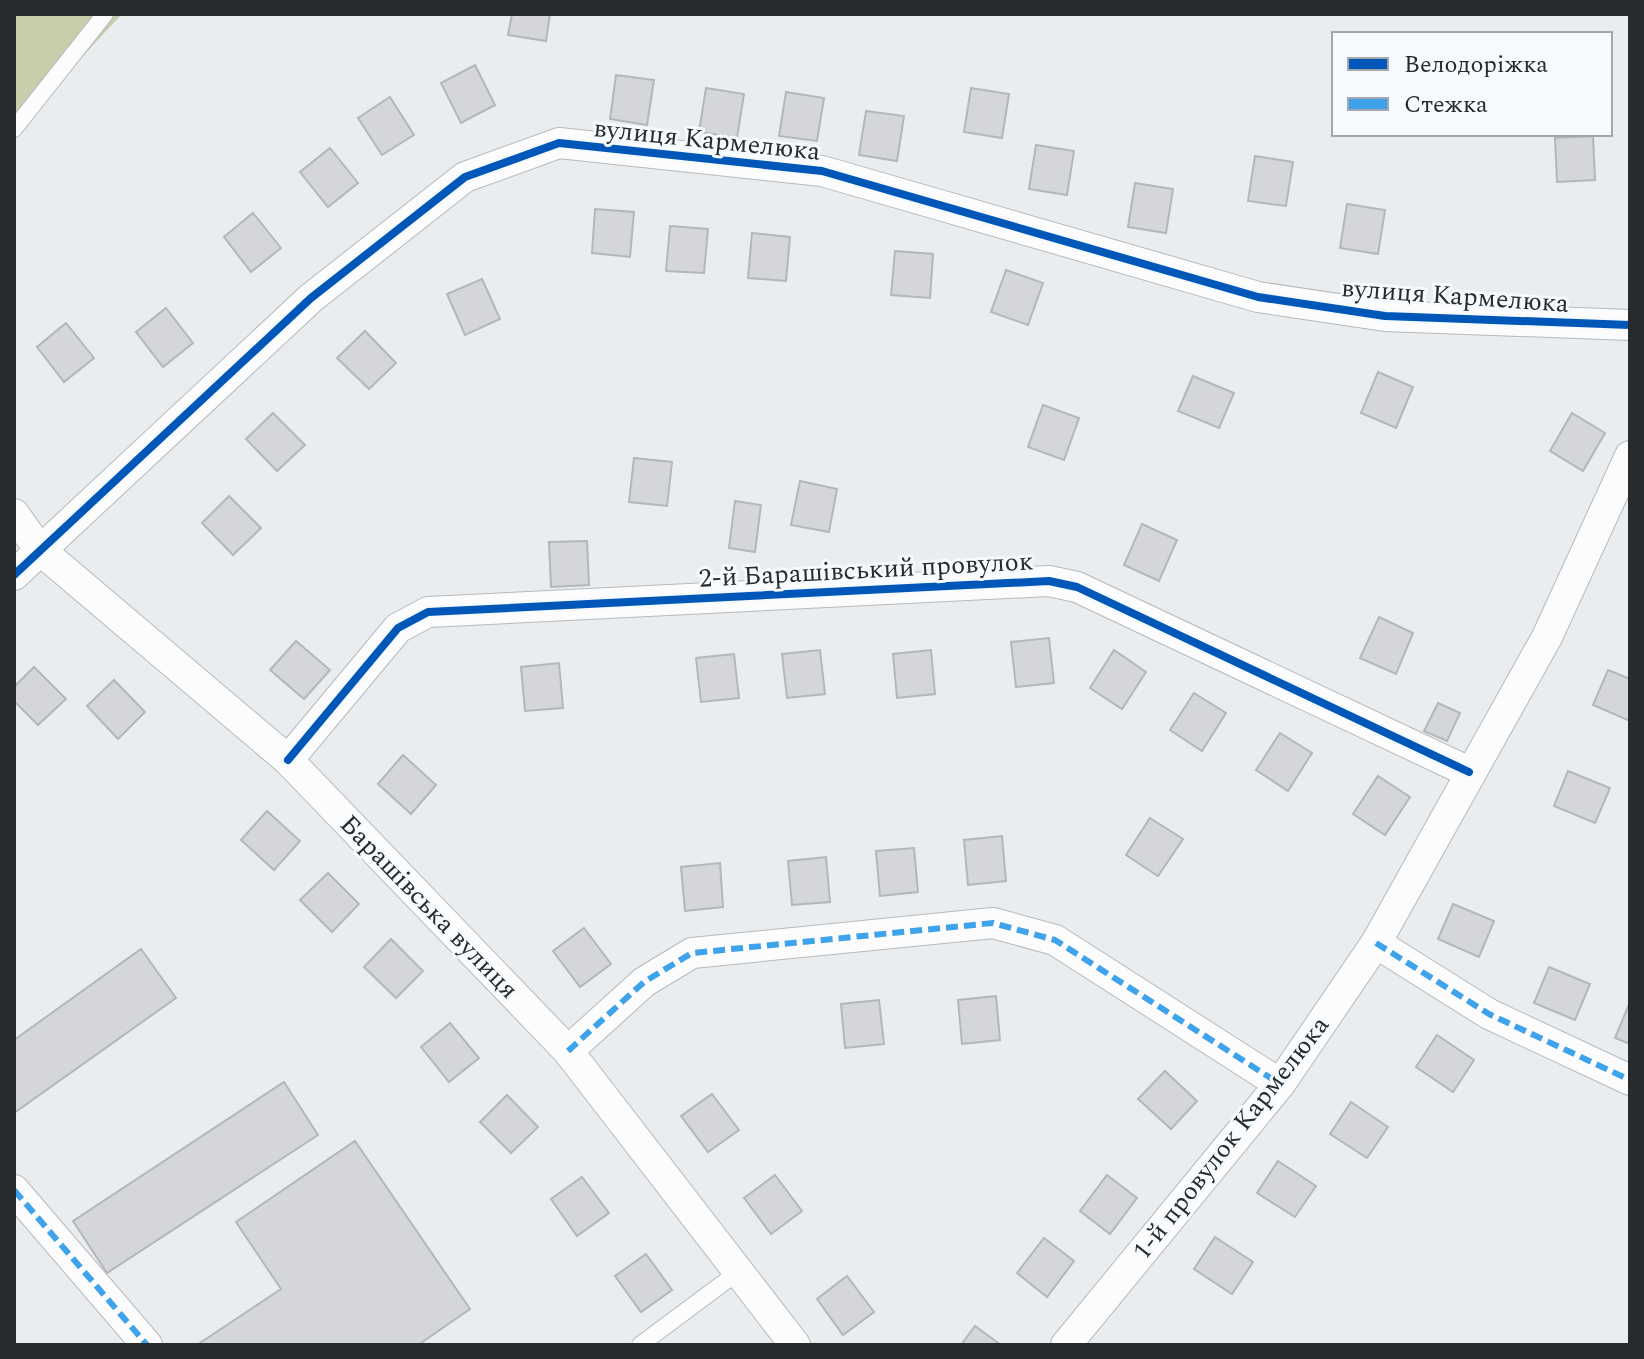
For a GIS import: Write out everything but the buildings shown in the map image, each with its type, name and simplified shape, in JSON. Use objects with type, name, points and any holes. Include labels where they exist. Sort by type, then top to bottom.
[{"type":"street","name":"вулиця Кармелюка","points":[[14,575],[334,279],[465,177],[559,143],[822,171],[1258,297],[1385,316],[1630,325]]},
{"type":"street","name":"1-й провулок Кармелюка","points":[[1066,1345],[1280,1084],[1376,943],[1547,637],[1630,456]]},
{"type":"street","name":"Барашівська вулиця","points":[[14,514],[39,549],[288,760],[568,1051],[795,1345]]},
{"type":"street","name":"2-й Барашівський провулок","points":[[288,760],[398,628],[428,612],[1049,581],[1077,587],[1469,772]]},
{"type":"street","points":[[568,1051],[644,982],[692,953],[993,923],[1055,940],[1280,1084]]},
{"type":"street","points":[[1376,943],[1489,1014],[1630,1080]]},
{"type":"street","points":[[14,1190],[147,1345]]},
{"type":"lane","points":[[14,129],[105,14]]},
{"type":"lane","points":[[640,1345],[738,1272]]},
{"type":"green space","points":[[14,14],[122,14],[14,130]]},
{"type":"marked path","points":[[568,1051],[644,982],[692,953],[993,923],[1055,940],[1280,1084]]},
{"type":"marked path","points":[[1376,943],[1489,1014],[1630,1080]]},
{"type":"marked path","points":[[14,1190],[147,1345]]},
{"type":"cycle path","points":[[14,575],[311,298],[465,177],[559,143],[822,171],[1258,297],[1385,316],[1630,325]]},
{"type":"cycle path","points":[[288,760],[398,628],[428,612],[1049,581],[1077,587],[1469,772]]}]
